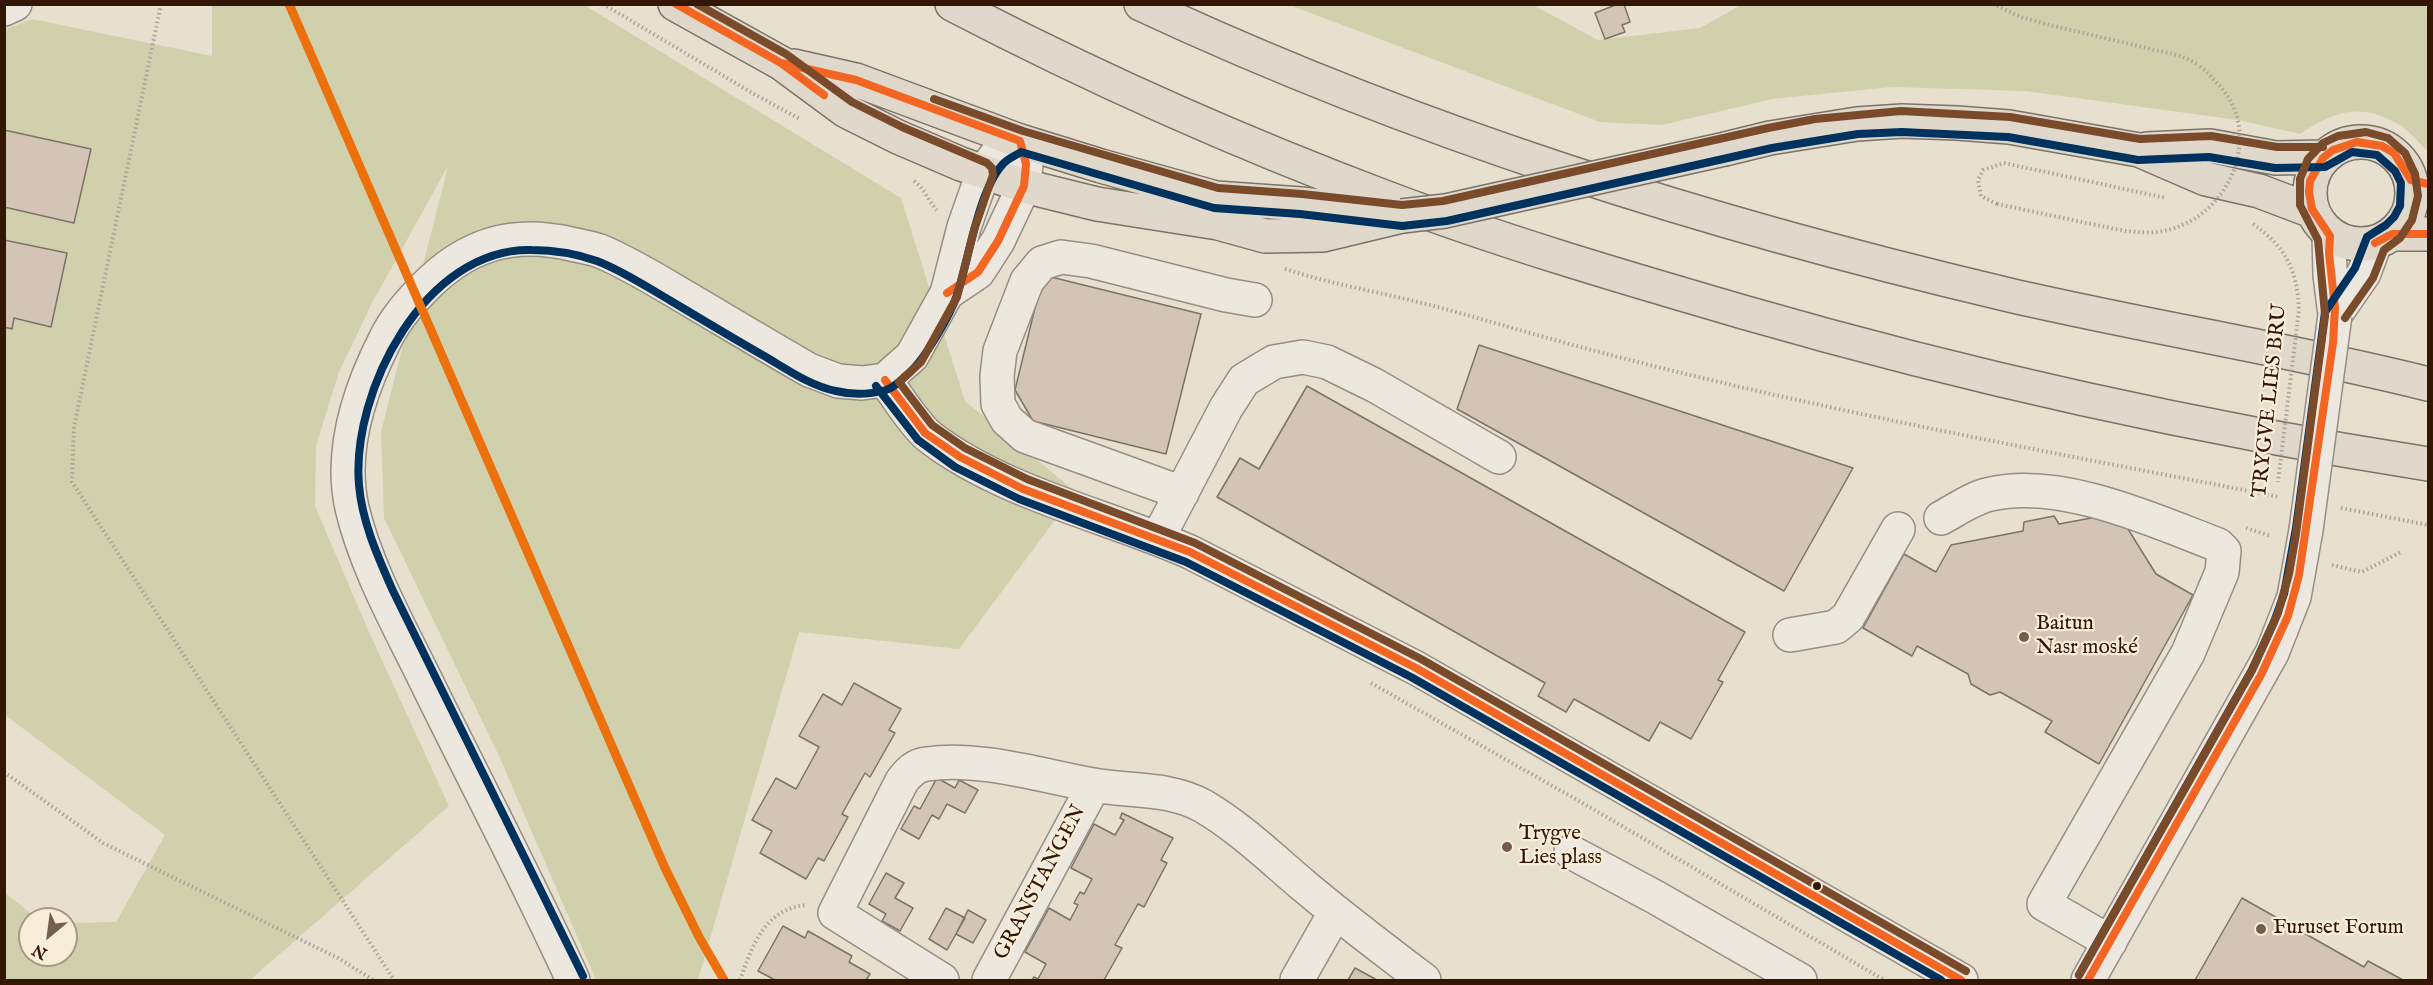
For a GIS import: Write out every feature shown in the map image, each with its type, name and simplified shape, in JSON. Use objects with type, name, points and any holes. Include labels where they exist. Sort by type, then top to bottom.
[{"type":"main road","points":[[675,4],[781,63],[846,111],[898,137],[983,172],[1024,186],[1088,202],[1218,223],[1270,250],[1402,216],[1445,211],[1816,129],[1902,122],[1957,123],[2009,128],[2139,150],[2210,146],[2276,158],[2323,157]]},
{"type":"main road","points":[[952,4],[1107,81],[1285,158],[1390,199],[1575,262],[1860,345],[1985,376],[2217,426],[2356,453],[2428,464]]},
{"type":"main road","points":[[1141,4],[1241,50],[1504,151],[1701,213],[1892,266],[2016,296],[2106,317],[2365,368],[2428,384]]},
{"type":"main road","points":[[781,63],[856,80],[1020,141],[1216,198],[1300,204],[1402,216]]},
{"type":"main road","points":[[2324,236],[2309,197],[2310,183],[2315,169],[2323,157],[2336,148],[2350,142],[2373,144],[2394,154],[2420,182],[2412,195],[2410,210],[2403,223],[2377,250]]},
{"type":"main road","points":[[2139,150],[2206,179],[2259,191],[2324,236],[2343,242],[2377,250],[2428,234]]},
{"type":"street","points":[[4,9],[15,4]]},
{"type":"street","points":[[573,981],[547,923],[396,619],[363,542],[352,505],[349,467],[352,427],[362,389],[390,328],[440,271],[469,251],[496,242],[527,238],[553,239],[598,250],[645,274],[809,370],[838,381],[862,383],[885,380],[912,356],[948,293],[964,227],[983,172],[997,154],[1020,141],[1026,164],[1024,186],[998,241],[978,272],[948,293]]},
{"type":"street","points":[[2088,981],[2268,661],[2294,597],[2304,544],[2335,315],[2324,236]]},
{"type":"street","points":[[2335,315],[2377,250]]},
{"type":"street","points":[[1182,493],[1025,436],[1007,420],[998,404],[997,376],[1000,351],[1027,281],[1042,263],[1061,257],[1091,261],[1255,300]]},
{"type":"street","points":[[1158,538],[1226,408],[1244,380],[1274,362],[1303,357],[1327,362],[1374,385],[1499,457]]},
{"type":"street","points":[[885,380],[929,436],[989,475],[1158,538],[1416,668],[1961,981]]},
{"type":"street","points":[[1941,518],[1989,494],[2035,490],[2114,505],[2218,545],[2224,551],[2222,572],[2188,653],[2044,904],[2110,942]]},
{"type":"street","points":[[1790,635],[1836,627],[1848,617],[1898,529]]},
{"type":"street","name":"GRANSTANGEN","points":[[835,913],[902,781],[910,770],[924,764],[949,762],[1011,768],[1094,785],[1159,790],[1201,805],[1223,819],[1335,912],[1424,981]]},
{"type":"street","name":"GRANSTANGEN","points":[[988,981],[1094,785]]},
{"type":"street","points":[[1571,852],[1655,897],[1800,981]]},
{"type":"street","points":[[1297,981],[1335,912]]},
{"type":"street","points":[[835,913],[942,981]]},
{"type":"path","points":[[161,4],[74,427],[72,482],[394,981]]},
{"type":"path","points":[[603,4],[754,94],[807,122]]},
{"type":"path","points":[[1993,4],[2021,17],[2181,56],[2199,65],[2219,84],[2231,102],[2238,120],[2239,139],[2231,181],[2220,197],[2182,226],[2158,232],[2120,230],[1996,204],[1982,196],[1978,180],[1983,170],[2004,163],[2175,200]]},
{"type":"path","points":[[910,178],[925,192],[930,203],[939,212]]},
{"type":"path","points":[[2198,205],[2218,211]]},
{"type":"path","name":"TRYGVE LIES BRU","points":[[2245,221],[2269,235],[2282,250],[2295,273],[2298,290],[2299,310],[2275,503]]},
{"type":"path","points":[[1270,250],[1309,276],[1658,366],[2037,450],[2290,499]]},
{"type":"path","points":[[2336,507],[2428,525]]},
{"type":"path","points":[[2304,544],[2362,572],[2401,552]]},
{"type":"path","points":[[1368,682],[1593,809],[1884,981]]},
{"type":"path","points":[[4,772],[103,843],[338,958],[373,981]]},
{"type":"path","points":[[740,981],[748,957],[765,926],[775,915],[790,906],[816,904],[835,913]]},
{"type":"green space","points":[[212,5],[584,5],[901,198],[965,401],[1076,492],[959,649],[799,632],[698,980],[596,980],[499,756],[384,518],[381,432],[448,166],[372,303],[339,372],[316,446],[315,506],[369,632],[449,806],[250,980],[5,980],[4,892],[23,907],[18,907],[18,967],[78,967],[78,923],[116,922],[165,835],[5,715],[4,30],[32,19],[212,56]]},
{"type":"green space","points":[[1289,5],[1533,5],[1598,40],[1700,28],[1741,5],[2428,5],[2428,151],[2400,126],[2382,117],[2358,111],[2335,115],[2300,134],[2238,120],[2025,91],[1891,87],[1772,99],[1662,125],[1600,122]]},
{"type":"building","points":[[1624,4],[1630,22],[1622,25],[1625,32],[1605,39],[1595,13]]},
{"type":"building","points":[[4,130],[91,149],[74,223],[4,207]]},
{"type":"building","points":[[4,240],[67,253],[51,327],[14,318],[12,329],[4,327]]},
{"type":"building","points":[[1043,275],[1201,314],[1166,454],[1033,421],[1015,390]]},
{"type":"building","points":[[1479,345],[1853,468],[1784,591],[1457,409]]},
{"type":"building","points":[[1307,386],[1745,632],[1718,680],[1723,682],[1691,739],[1660,722],[1649,741],[1574,699],[1566,712],[1538,696],[1545,683],[1217,497],[1240,458],[1259,469]]},
{"type":"building","name":"Baitun Nasr moské","points":[[2118,513],[2156,574],[2193,595],[2099,764],[2045,732],[2052,721],[2000,692],[1990,695],[1971,684],[1968,674],[1917,646],[1912,656],[1863,628],[1904,554],[1936,572],[1951,545],[2023,531],[2024,522],[2054,516],[2059,524]]},
{"type":"building","points":[[854,683],[901,709],[889,730],[895,733],[870,777],[865,773],[842,814],[848,817],[824,861],[818,858],[806,879],[760,853],[772,831],[752,820],[776,778],[796,789],[819,747],[799,736],[823,694],[842,705]]},
{"type":"building","points":[[937,778],[955,788],[959,780],[978,790],[965,813],[947,804],[939,819],[932,815],[919,839],[901,829],[914,806],[920,809]]},
{"type":"building","points":[[1122,813],[1173,838],[1161,860],[1167,863],[1144,907],[1138,904],[1115,945],[1122,948],[1104,980],[1032,980],[1034,977],[1038,979],[1046,964],[1025,952],[1049,908],[1070,920],[1078,905],[1074,903],[1080,892],[1084,894],[1092,879],[1071,868],[1094,824],[1115,835],[1124,820],[1120,818]]},
{"type":"building","points":[[886,873],[904,883],[895,898],[913,908],[900,931],[882,921],[886,914],[869,904]]},
{"type":"building","name":"Furuset Forum","points":[[2242,898],[2364,967],[2368,961],[2403,980],[2195,980]]},
{"type":"building","points":[[946,908],[965,918],[947,950],[929,939]]},
{"type":"building","points":[[968,910],[986,920],[973,943],[956,934]]},
{"type":"building","points":[[783,926],[805,938],[808,931],[852,956],[849,962],[870,974],[866,980],[775,980],[758,971]]},
{"type":"building","points":[[1355,968],[1377,980],[1348,980]]},
{"type":"transit line","points":[[289,4],[665,868],[699,937],[724,980]]},
{"type":"transit line","points":[[676,4],[781,63],[824,95]]},
{"type":"transit line","points":[[697,4],[786,54],[852,102],[902,127],[987,163],[992,168],[993,175],[974,230],[957,297],[921,362],[899,382],[932,425],[965,448],[1027,479],[1195,543],[1421,659],[1966,971]]},
{"type":"transit line","points":[[781,63],[856,80],[1020,141],[1026,164],[1024,186],[998,241],[978,272],[947,293]]},
{"type":"transit line","points":[[934,99],[1023,131],[1218,188],[1402,205],[1443,201],[1815,119],[1901,111],[2010,117],[2140,139],[2211,136],[2277,147],[2323,147]]},
{"type":"transit line","points":[[583,976],[393,591],[363,512],[359,485],[360,448],[368,409],[382,369],[402,332],[428,299],[459,272],[494,255],[540,250],[573,254],[597,261],[635,280],[791,372],[827,389],[861,394],[886,390],[895,386],[915,367],[929,348],[954,304],[975,226],[994,176],[1003,164],[1021,152],[1214,208],[1300,214],[1402,226],[1447,221],[1772,148],[1858,134],[1902,132],[2008,137],[2138,160],[2209,157],[2275,168],[2325,167],[2352,152],[2377,155],[2395,171],[2401,183],[2400,206],[2386,225],[2367,237],[2355,268],[2325,312],[2296,528],[2284,594],[2274,622],[2252,670],[2079,975]]},
{"type":"transit line","points":[[2325,314],[2318,240],[2300,205],[2300,179],[2308,159],[2323,143],[2338,136],[2366,132],[2388,138],[2405,153],[2415,174],[2418,196],[2412,220],[2400,238],[2384,250],[2373,278],[2345,318]]},
{"type":"transit line","points":[[2088,980],[2261,675],[2288,616],[2299,575],[2333,343],[2335,308],[2329,253],[2330,236],[2312,209],[2310,181],[2323,158],[2333,150],[2357,142],[2382,146],[2394,153],[2411,180],[2428,184]]},
{"type":"transit line","points":[[2375,243],[2392,234],[2428,234]]},
{"type":"transit line","points":[[2079,975],[2252,670],[2278,613],[2289,574],[2296,534],[2325,316]]},
{"type":"transit line","points":[[885,380],[925,433],[960,457],[1023,489],[1190,552],[1416,668],[1961,980]]},
{"type":"transit line","points":[[876,386],[918,440],[955,467],[1019,499],[1186,562],[1411,677],[1941,980]]},
{"type":"place","name":"Baitun Nasr moské","points":[[2024,637]]},
{"type":"place","name":"Trygve Lies plass","points":[[1507,847]]},
{"type":"place","name":"Furuset Forum","points":[[2261,929]]}]
